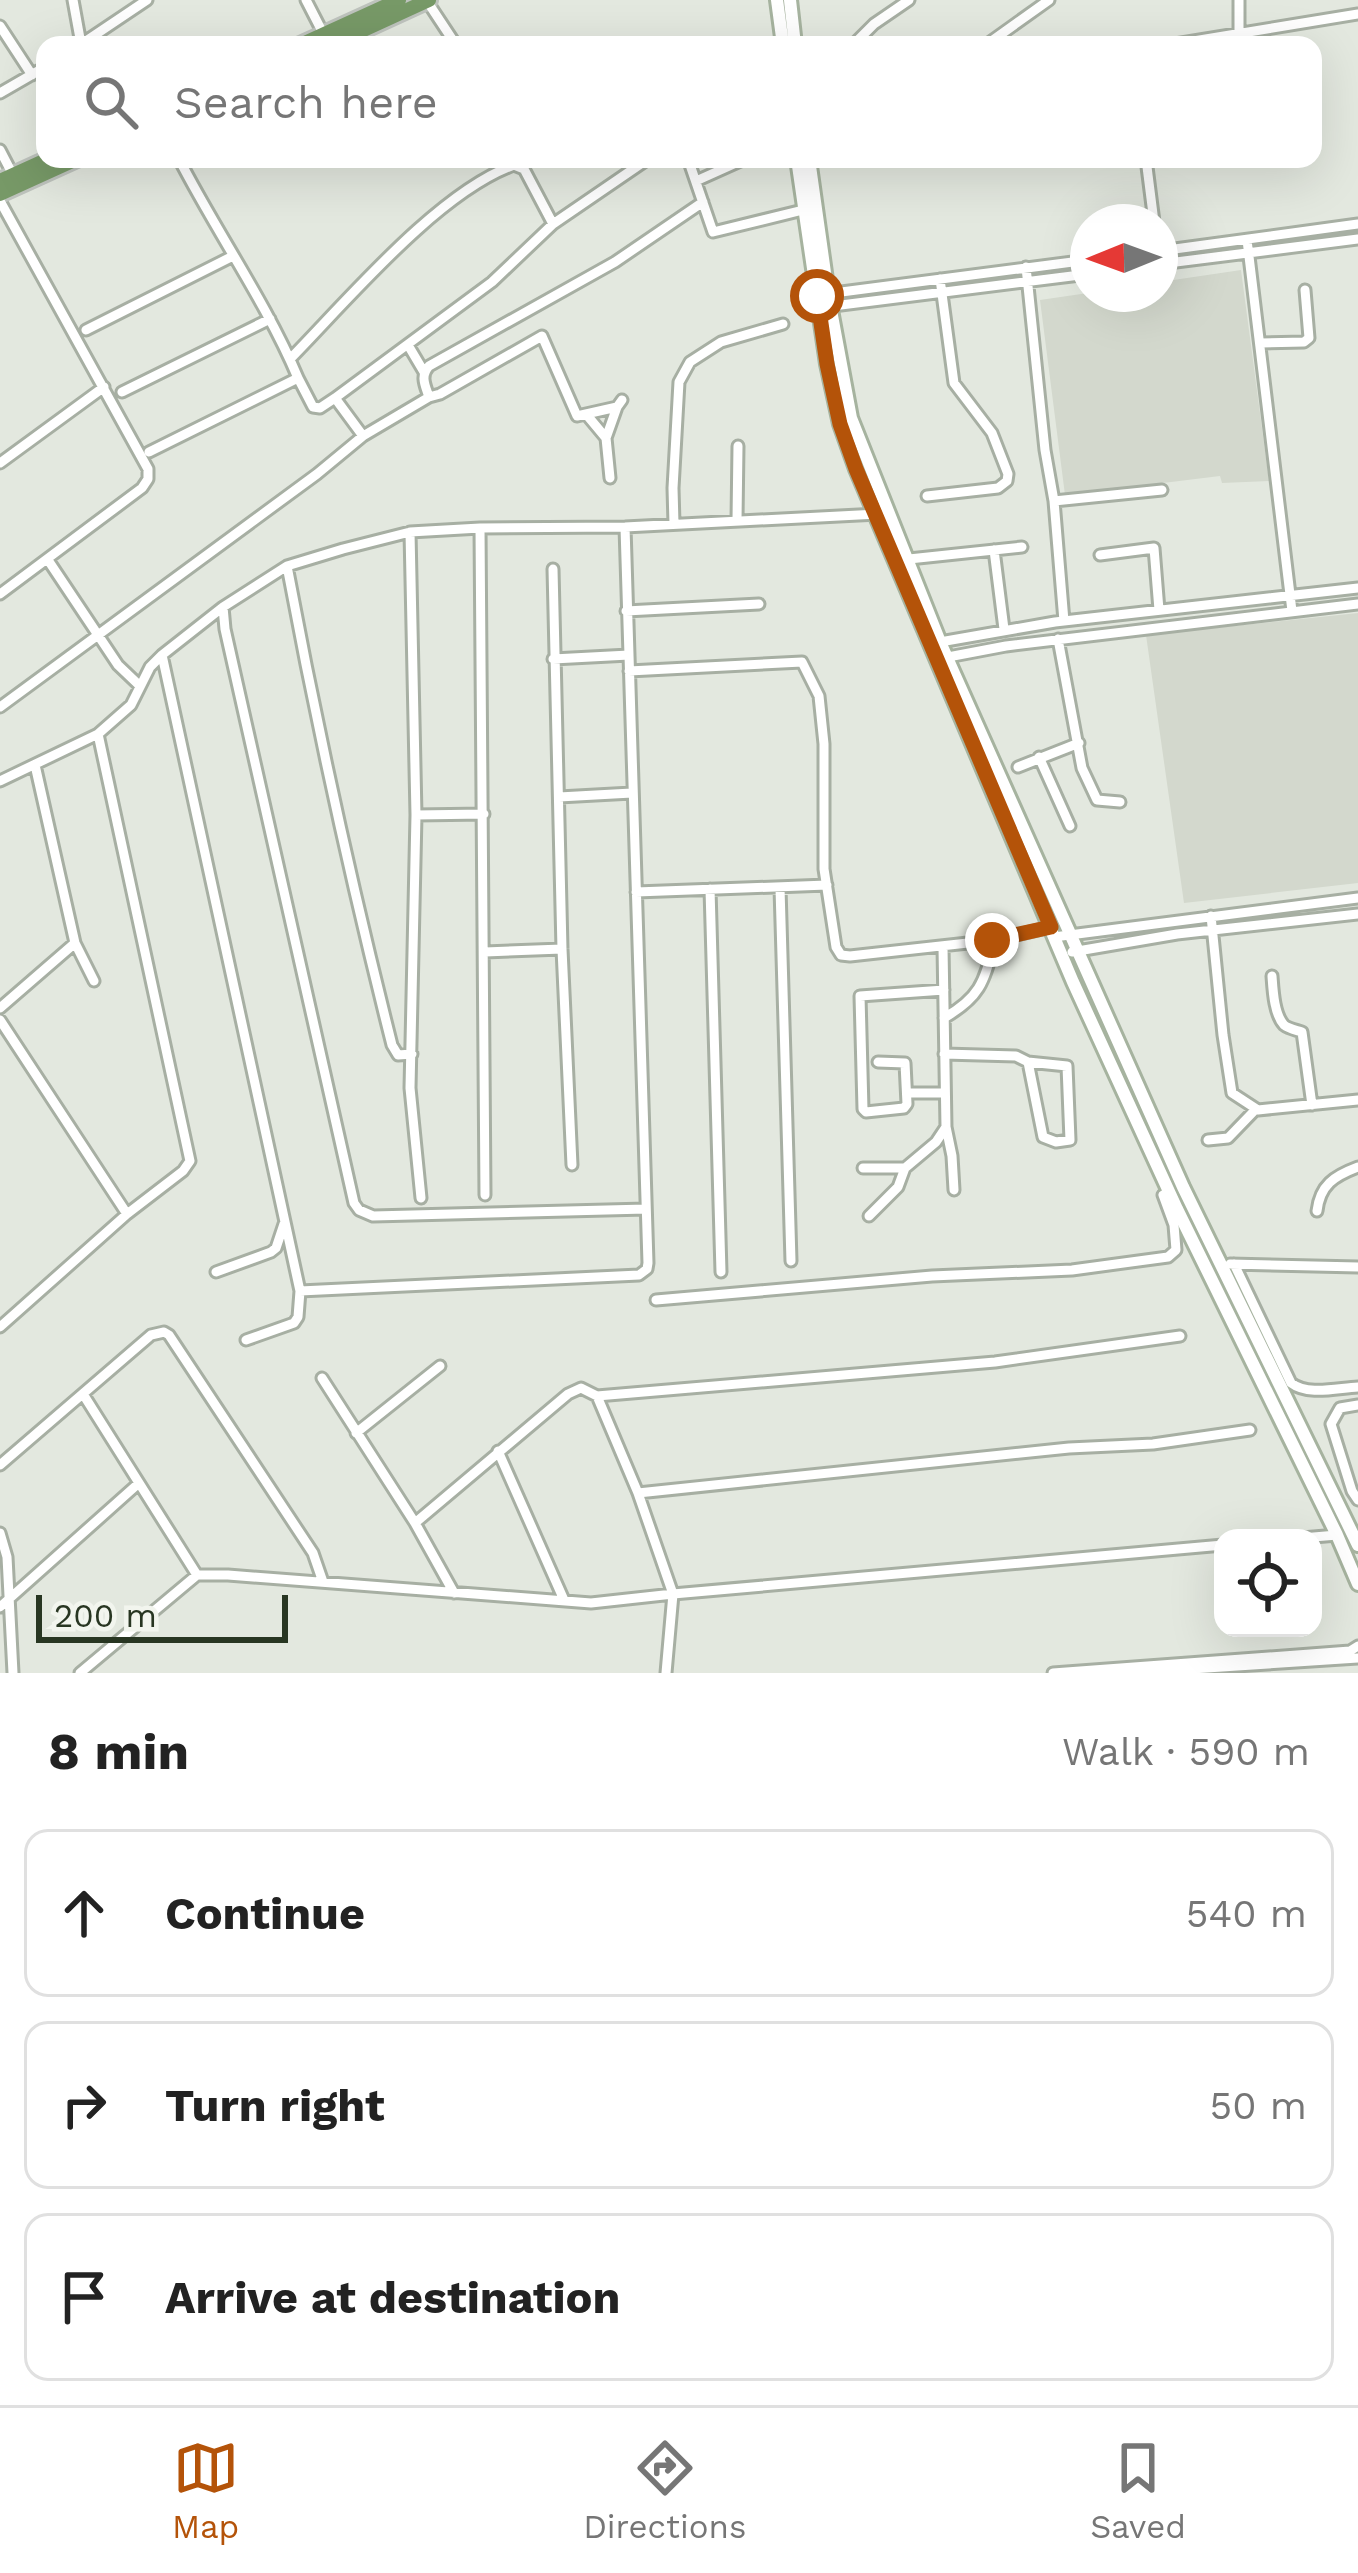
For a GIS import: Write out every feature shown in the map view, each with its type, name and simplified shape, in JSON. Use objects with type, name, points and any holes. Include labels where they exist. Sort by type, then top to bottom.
[{"type":"main road","points":[[335,36],[399,0]]},
{"type":"main road","points":[[338,36],[428,0]]},
{"type":"main road","points":[[777,0],[782,36]]},
{"type":"main road","points":[[790,0],[794,36]]},
{"type":"main road","points":[[6,178],[36,164]]},
{"type":"main road","points":[[0,197],[59,168]]},
{"type":"main road","points":[[798,168],[824,301]]},
{"type":"main road","points":[[810,168],[827,364],[840,424],[909,559],[940,642],[1218,1262],[1358,1545]]},
{"type":"main road","points":[[883,513],[929,646],[1061,954],[1169,1192],[1358,1583]]},
{"type":"street","points":[[73,0],[79,36]]},
{"type":"street","points":[[93,36],[147,0]]},
{"type":"street","points":[[306,0],[326,36]]},
{"type":"street","points":[[428,0],[450,36]]},
{"type":"street","points":[[862,36],[909,0]]},
{"type":"street","points":[[998,36],[1048,0]]},
{"type":"street","points":[[1239,0],[1239,34]]},
{"type":"street","points":[[1342,0],[1342,16]]},
{"type":"street","points":[[1226,36],[1358,14]]},
{"type":"street","points":[[0,26],[32,75]]},
{"type":"street","points":[[0,93],[36,73]]},
{"type":"street","points":[[0,150],[6,178]]},
{"type":"street","points":[[184,168],[316,409],[409,345],[492,282],[553,224],[635,168]]},
{"type":"street","points":[[290,359],[416,232],[455,199],[505,168]]},
{"type":"street","points":[[522,168],[553,224]]},
{"type":"street","points":[[691,168],[713,232],[803,210]]},
{"type":"street","points":[[696,181],[725,168]]},
{"type":"street","points":[[1147,168],[1152,204]]},
{"type":"street","points":[[0,197],[148,469],[142,488],[0,595]]},
{"type":"street","points":[[424,372],[615,262],[703,202]]},
{"type":"street","points":[[1178,249],[1358,224]]},
{"type":"street","points":[[1178,262],[1358,239]]},
{"type":"street","points":[[1247,240],[1292,611]]},
{"type":"street","points":[[86,330],[233,256]]},
{"type":"street","points":[[824,301],[1070,262]]},
{"type":"street","points":[[1025,267],[1054,502],[1058,640],[1082,768],[1097,800],[1120,802]]},
{"type":"street","points":[[824,301],[1070,276]]},
{"type":"street","points":[[927,496],[998,488],[1008,474],[992,434],[954,383],[940,279]]},
{"type":"street","points":[[1261,343],[1309,338],[1305,290]]},
{"type":"street","points":[[122,392],[270,320]]},
{"type":"street","points":[[674,524],[679,382],[690,362],[721,341],[783,324]]},
{"type":"street","points":[[0,707],[363,436],[542,337],[577,416],[619,404],[606,438],[610,478]]},
{"type":"street","points":[[409,345],[424,372],[429,397]]},
{"type":"street","points":[[149,452],[298,379]]},
{"type":"street","points":[[0,463],[104,387]]},
{"type":"street","points":[[335,398],[363,436]]},
{"type":"street","points":[[586,414],[606,438]]},
{"type":"street","points":[[737,520],[738,446]]},
{"type":"street","points":[[1054,502],[1162,490]]},
{"type":"street","points":[[0,781],[98,734],[131,705],[162,655],[286,566],[410,532],[625,527],[883,513]]},
{"type":"street","points":[[300,1291],[639,1275],[647,1269],[625,527]]},
{"type":"street","points":[[480,528],[485,1195]]},
{"type":"street","points":[[410,532],[416,815],[410,1088],[421,1198]]},
{"type":"street","points":[[909,559],[1022,547]]},
{"type":"street","points":[[1100,555],[1154,548],[1160,610]]},
{"type":"street","points":[[994,550],[1004,629]]},
{"type":"street","points":[[47,560],[118,665],[140,686]]},
{"type":"street","points":[[286,566],[317,731],[386,1023],[395,1051],[412,1054]]},
{"type":"street","points":[[553,569],[572,1166]]},
{"type":"street","points":[[940,642],[1059,622],[1358,589]]},
{"type":"street","points":[[626,611],[759,604]]},
{"type":"street","points":[[948,657],[1358,604]]},
{"type":"street","points":[[223,607],[354,1203],[373,1216],[646,1209]]},
{"type":"street","points":[[162,655],[300,1291],[294,1323],[246,1340]]},
{"type":"street","points":[[554,659],[629,655]]},
{"type":"street","points":[[629,670],[802,662],[819,696],[824,869],[841,955],[1052,932],[1072,934],[1358,898]]},
{"type":"street","points":[[0,1327],[188,1166],[98,734]]},
{"type":"street","points":[[1018,767],[1079,743]]},
{"type":"street","points":[[1039,758],[1070,826]]},
{"type":"street","points":[[35,765],[75,943],[94,981]]},
{"type":"street","points":[[559,797],[632,794]]},
{"type":"street","points":[[416,815],[484,814]]},
{"type":"street","points":[[636,892],[827,885]]},
{"type":"street","points":[[780,888],[791,1262]]},
{"type":"street","points":[[710,889],[721,1272]]},
{"type":"street","points":[[1061,954],[1212,930],[1358,914]]},
{"type":"street","points":[[1211,916],[1230,1086],[1237,1099],[1255,1110],[1358,1100]]},
{"type":"street","points":[[944,1018],[967,1005],[983,985],[994,940]]},
{"type":"street","points":[[0,1008],[75,943]]},
{"type":"street","points":[[943,947],[946,1127],[954,1190]]},
{"type":"street","points":[[485,952],[562,950]]},
{"type":"street","points":[[1272,976],[1283,1023],[1302,1032],[1312,1105]]},
{"type":"street","points":[[878,1062],[905,1063],[907,1104],[899,1111],[862,1109],[860,996],[944,990]]},
{"type":"street","points":[[0,1020],[128,1214]]},
{"type":"street","points":[[944,1054],[1016,1056],[1028,1062],[1065,1065],[1069,1068],[1070,1140],[1043,1137],[1028,1062]]},
{"type":"street","points":[[907,1093],[945,1093]]},
{"type":"street","points":[[1208,1140],[1228,1138],[1255,1110]]},
{"type":"street","points":[[869,1216],[898,1187],[905,1168],[946,1127]]},
{"type":"street","points":[[1317,1211],[1322,1189],[1358,1167]]},
{"type":"street","points":[[863,1168],[905,1168]]},
{"type":"street","points":[[656,1300],[932,1276],[1072,1270],[1168,1257],[1176,1250],[1177,1239],[1162,1195],[1169,1192]]},
{"type":"street","points":[[216,1272],[271,1252],[286,1220]]},
{"type":"street","points":[[1218,1262],[1358,1267]]},
{"type":"street","points":[[1234,1264],[1291,1383],[1307,1390],[1358,1387]]},
{"type":"street","points":[[0,1466],[151,1335],[164,1332],[313,1552],[323,1582]]},
{"type":"street","points":[[597,1396],[995,1363],[1180,1336]]},
{"type":"street","points":[[356,1433],[440,1366]]},
{"type":"street","points":[[322,1378],[454,1593]]},
{"type":"street","points":[[415,1523],[574,1390],[587,1389],[597,1396],[638,1493],[673,1594],[666,1673]]},
{"type":"street","points":[[82,1394],[197,1575]]},
{"type":"street","points":[[1358,1405],[1340,1408],[1331,1424],[1358,1500]]},
{"type":"street","points":[[638,1493],[1069,1448],[1153,1444],[1250,1430]]},
{"type":"street","points":[[498,1451],[564,1600]]},
{"type":"street","points":[[4,1604],[139,1483]]},
{"type":"street","points":[[0,1532],[7,1557],[4,1604],[14,1673]]},
{"type":"street","points":[[1322,1536],[1337,1535]]},
{"type":"street","points":[[80,1673],[197,1575],[601,1603],[1214,1546]]},
{"type":"street","points":[[1130,1673],[1350,1651],[1358,1646]]},
{"type":"street","points":[[1053,1673],[1358,1658]]},
{"type":"shaded area","points":[[1241,270],[1269,481],[1222,483],[1220,476],[1065,495],[1040,300],[1070,296],[1070,312],[1178,312],[1178,279]]},
{"type":"shaded area","points":[[1358,613],[1358,883],[1184,903],[1146,635]]},
{"type":"route","points":[[817,296],[840,424],[856,469],[1051,927],[992,940]]}]
